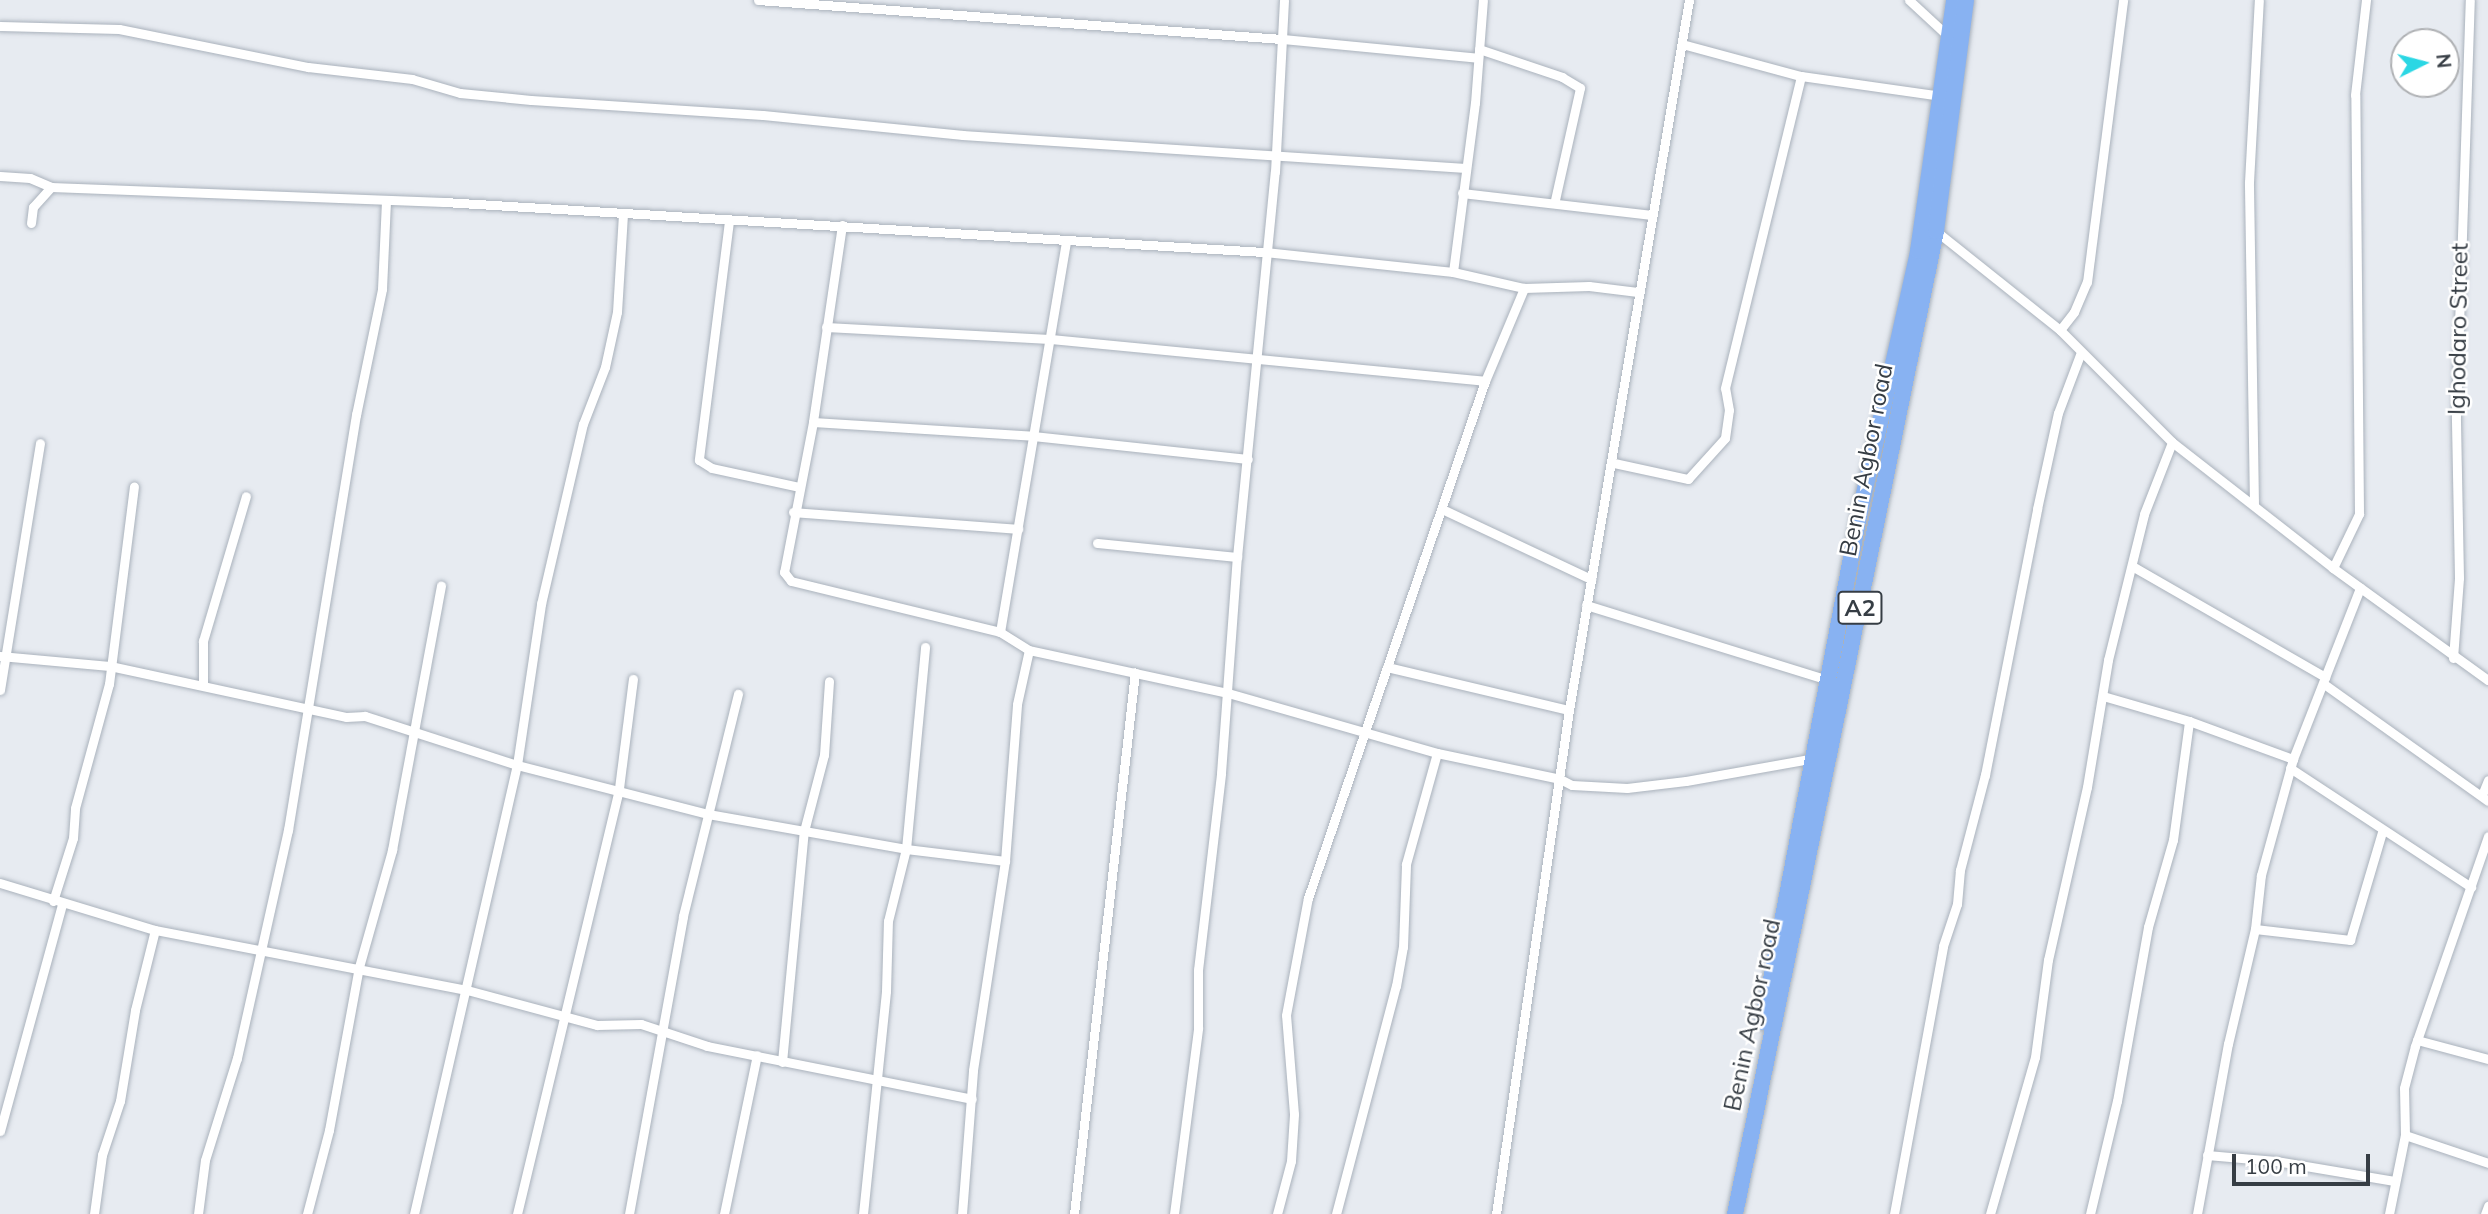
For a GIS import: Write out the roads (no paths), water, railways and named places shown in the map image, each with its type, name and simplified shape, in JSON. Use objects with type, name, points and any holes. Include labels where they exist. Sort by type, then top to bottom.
[{"type":"highway","name":"Benin Agbor road","points":[[1724,1214],[1831,680],[1859,516],[1918,251],[1954,0]]},
{"type":"highway","name":"Benin Agbor road","points":[[1735,1214],[1936,230],[1966,0]]},
{"type":"highway","points":[[1859,516],[1877,520]]},
{"type":"street","points":[[758,0],[1282,38],[1479,54],[1524,62],[1580,88],[1555,200]]},
{"type":"street","points":[[1174,1214],[1198,1028],[1198,970],[1228,693],[1237,557],[1258,359],[1284,0]]},
{"type":"street","points":[[1453,272],[1483,0]]},
{"type":"street","points":[[1496,1214],[1569,710],[1614,463],[1638,292],[1689,0]]},
{"type":"street","points":[[1909,0],[1949,37]]},
{"type":"street","points":[[2060,330],[2074,312],[2087,282],[2123,0]]},
{"type":"street","points":[[2254,505],[2249,182],[2259,0]]},
{"type":"street","points":[[2333,568],[2359,514],[2355,120],[2366,0]]},
{"type":"street","name":"Ighodaro Street","points":[[2453,658],[2459,578],[2458,335],[2470,0]]},
{"type":"street","points":[[0,26],[119,29],[308,67],[531,100],[1465,168]]},
{"type":"street","points":[[1682,44],[1801,76],[1942,96]]},
{"type":"street","points":[[1614,463],[1688,479],[1724,438],[1729,410],[1725,388],[1755,282],[1801,76]]},
{"type":"street","points":[[0,176],[30,178],[51,187],[386,200],[1265,252],[1453,272],[1524,288],[1580,286],[1638,292]]},
{"type":"street","points":[[31,223],[33,207],[51,187]]},
{"type":"street","points":[[1462,193],[1555,200],[1652,215]]},
{"type":"street","points":[[198,1214],[216,1113],[237,1058],[262,950],[310,707],[354,427],[382,289],[386,200]]},
{"type":"street","points":[[414,1214],[435,1110],[467,990],[517,765],[541,604],[583,424],[605,367],[617,312],[623,214]]},
{"type":"street","points":[[729,220],[699,460],[712,468],[799,487]]},
{"type":"street","points":[[842,225],[813,422],[793,512],[784,572],[791,581],[1000,632],[1029,650],[1228,693],[1366,730],[1437,753],[1590,788],[1627,788],[1815,757]]},
{"type":"street","points":[[1936,230],[2060,330],[2172,442],[2333,568],[2453,658],[2488,680]]},
{"type":"street","points":[[1000,632],[1066,241]]},
{"type":"street","points":[[1278,1214],[1291,1161],[1294,1114],[1286,1015],[1308,898],[1485,381],[1524,288]]},
{"type":"street","points":[[826,327],[1050,339],[1485,381]]},
{"type":"street","points":[[1894,1214],[1942,946],[1956,904],[1960,870],[1985,775],[2036,509],[2057,413],[2081,352]]},
{"type":"street","points":[[813,422],[1033,436],[1248,458]]},
{"type":"street","points":[[1990,1214],[2035,1057],[2048,960],[2144,514],[2172,442]]},
{"type":"street","points":[[0,690],[40,443]]},
{"type":"street","points":[[0,1131],[58,902],[73,838],[75,807],[110,666],[134,487]]},
{"type":"street","points":[[203,685],[203,640],[246,496]]},
{"type":"street","points":[[1442,509],[1591,579]]},
{"type":"street","points":[[793,512],[1018,529]]},
{"type":"street","points":[[1097,543],[1237,557]]},
{"type":"street","points":[[2132,566],[2324,680],[2485,798],[2488,780]]},
{"type":"street","points":[[307,1214],[329,1130],[359,967],[392,850],[442,585]]},
{"type":"street","points":[[2197,1214],[2255,929],[2261,874],[2292,764],[2360,588]]},
{"type":"street","points":[[1586,605],[1831,680]]},
{"type":"street","points":[[863,1214],[874,1080],[887,991],[888,921],[906,849],[925,647]]},
{"type":"street","points":[[962,1214],[972,1099],[1005,861],[1017,704],[1029,650]]},
{"type":"street","points":[[4,657],[110,666],[310,707],[346,717],[365,716],[517,765],[619,788],[708,814],[906,849],[1005,861]]},
{"type":"street","points":[[1387,667],[1569,710]]},
{"type":"street","points":[[1074,1214],[1135,672]]},
{"type":"street","points":[[517,1214],[545,1084],[566,1018],[619,788],[633,679]]},
{"type":"street","points":[[782,1062],[804,831],[824,755],[829,681]]},
{"type":"street","points":[[630,1214],[683,916],[738,694]]},
{"type":"street","points":[[2103,696],[2189,721],[2292,764],[2382,832],[2471,887]]},
{"type":"street","points":[[2090,1214],[2117,1101],[2148,927],[2173,840],[2189,721]]},
{"type":"street","points":[[1336,1214],[1396,986],[1403,947],[1406,864],[1437,753]]},
{"type":"street","points":[[2255,929],[2350,940],[2382,832]]},
{"type":"street","points":[[2389,1214],[2405,1135],[2404,1088],[2417,1040],[2488,836]]},
{"type":"street","points":[[0,883],[155,930],[359,967],[467,990],[566,1018],[607,1026],[641,1024],[664,1034],[782,1062],[972,1099]]},
{"type":"street","points":[[94,1214],[102,1155],[120,1101],[135,1010],[155,930]]},
{"type":"street","points":[[2417,1040],[2488,1059]]},
{"type":"street","points":[[724,1214],[757,1055]]},
{"type":"street","points":[[2405,1135],[2488,1163]]},
{"type":"street","points":[[2207,1156],[2276,1161],[2394,1181]]},
{"type":"street","points":[[2485,1214],[2488,1206]]}]
